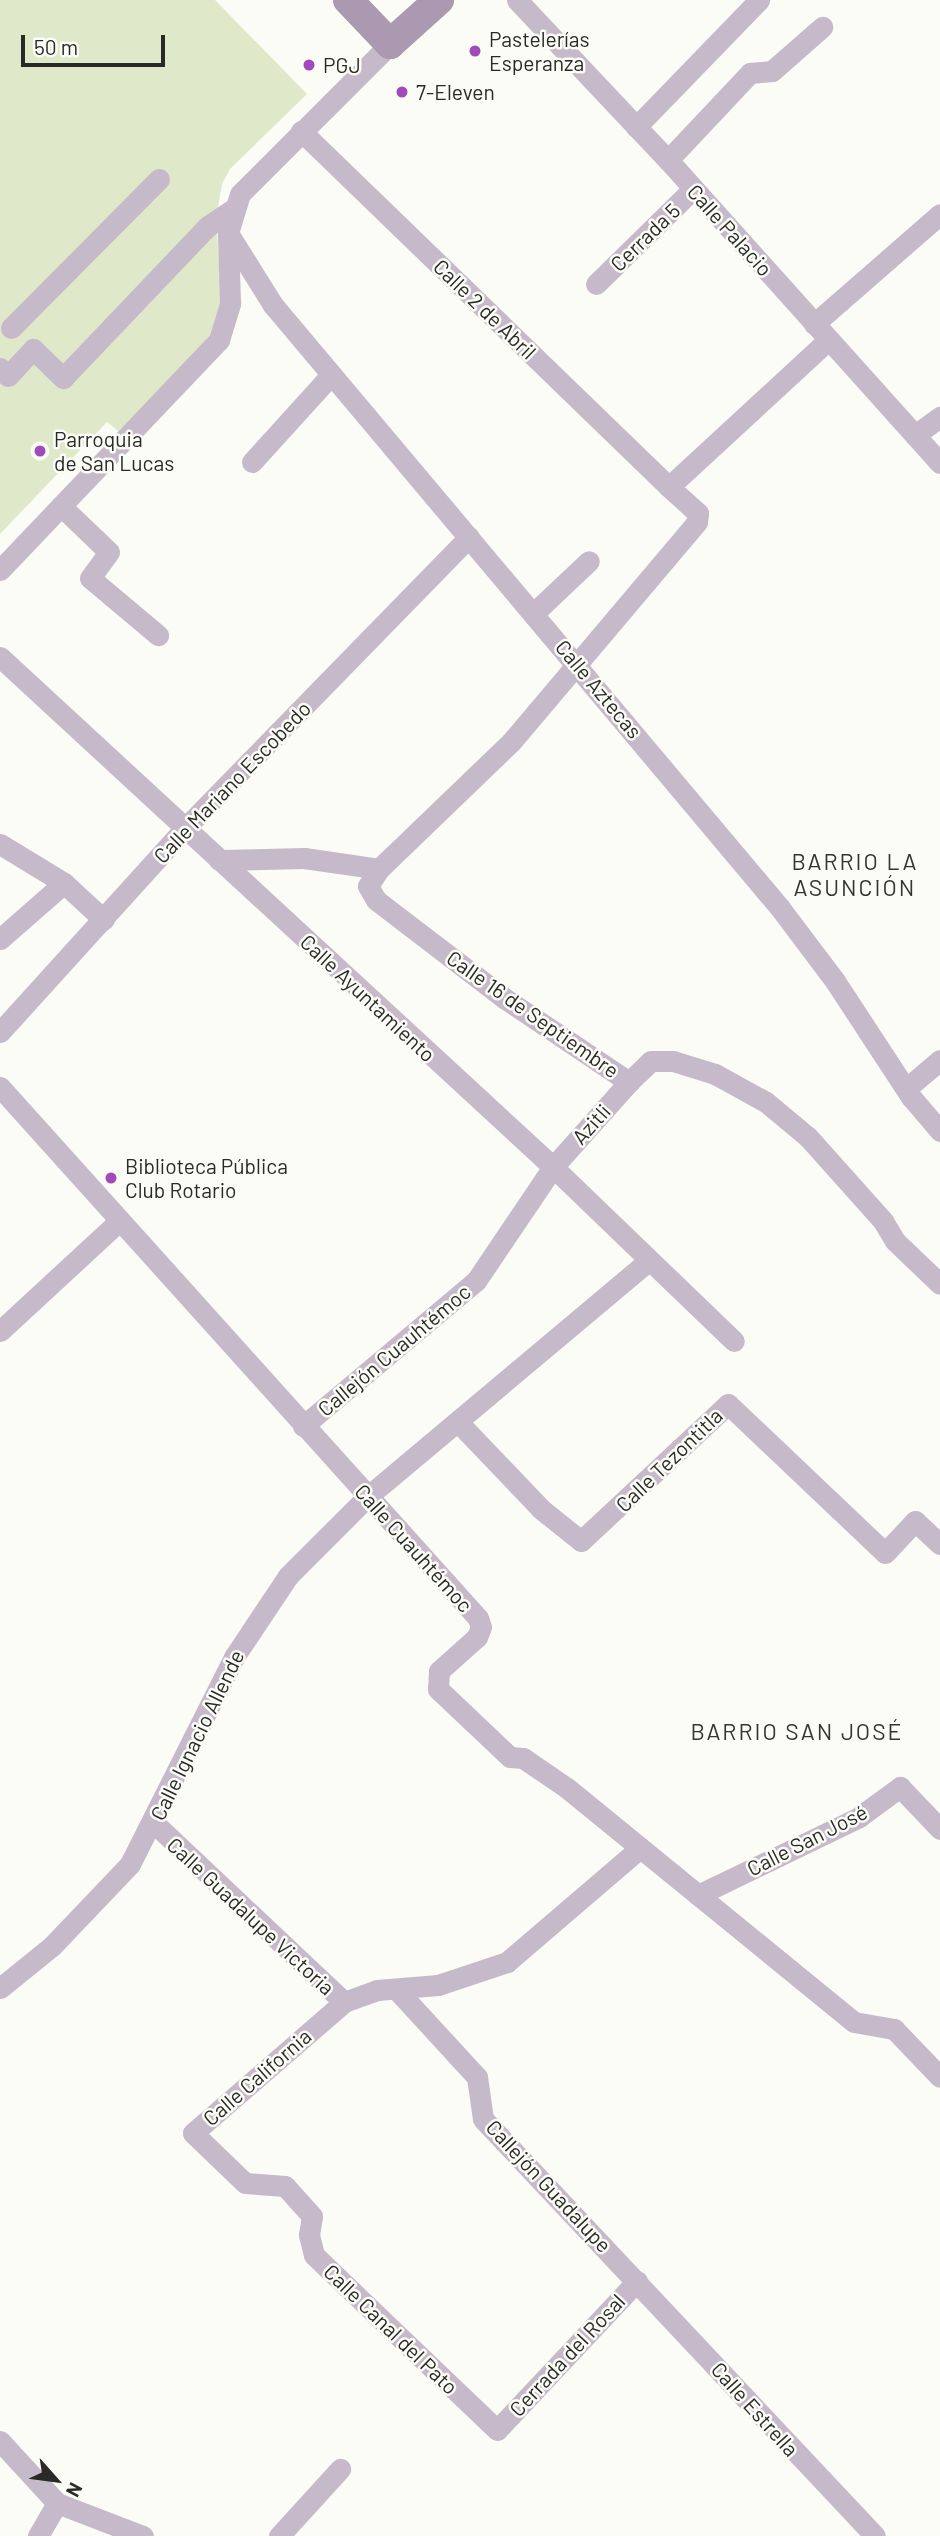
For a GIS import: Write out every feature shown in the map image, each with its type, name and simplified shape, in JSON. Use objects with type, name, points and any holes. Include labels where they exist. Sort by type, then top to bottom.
[{"type":"street","name":"Calle Palacio","points":[[517,0],[668,160],[827,341],[940,463]]},
{"type":"street","points":[[636,127],[759,0]]},
{"type":"street","points":[[354,6],[395,16],[434,4]]},
{"type":"street","points":[[0,570],[219,340],[230,303],[228,233],[233,209],[240,194],[301,131],[434,4]]},
{"type":"street","points":[[354,6],[390,44]]},
{"type":"street","points":[[668,160],[750,73],[772,71],[822,27]]},
{"type":"street","name":"Calle 2 de Abril","points":[[301,131],[669,487]]},
{"type":"street","points":[[159,179],[9,326],[63,378],[208,226],[233,209]]},
{"type":"street","name":"Cerrada 5","points":[[596,284],[693,189]]},
{"type":"street","points":[[814,324],[940,214]]},
{"type":"street","name":"Calle Aztecas","points":[[228,233],[273,305],[535,612],[780,908],[908,1087],[911,1097],[940,1130]]},
{"type":"street","points":[[219,860],[304,858],[379,869],[511,742],[700,518],[669,487],[827,341]]},
{"type":"street","points":[[3,376],[33,349]]},
{"type":"street","points":[[251,463],[331,375]]},
{"type":"street","points":[[915,435],[940,417]]},
{"type":"street","points":[[61,506],[109,552],[90,578],[158,635]]},
{"type":"street","name":"Calle Mariano Escobedo","points":[[0,1032],[184,829],[469,537]]},
{"type":"street","points":[[535,612],[589,561]]},
{"type":"street","name":"Calle Ayuntamiento","points":[[0,657],[552,1167],[647,1262],[734,1341]]},
{"type":"street","points":[[0,844],[65,883],[104,920]]},
{"type":"street","name":"Calle 16 de Septiembre","points":[[379,869],[368,886],[376,900],[504,998],[629,1082],[651,1061],[673,1061],[715,1074],[766,1102],[808,1137],[883,1221],[895,1241],[940,1284]]},
{"type":"street","points":[[0,939],[65,883]]},
{"type":"street","points":[[908,1087],[940,1060]]},
{"type":"street","name":"Azitli","points":[[552,1167],[629,1082]]},
{"type":"street","name":"Calle Cuauhtémoc","points":[[0,1087],[478,1618],[481,1628],[477,1637],[439,1671],[439,1689],[510,1757],[523,1758],[567,1788],[854,2022],[894,2029],[940,2077]]},
{"type":"street","name":"Callejón Cuauhtémoc","points":[[303,1426],[476,1281],[552,1167]]},
{"type":"street","points":[[0,1331],[119,1221]]},
{"type":"street","name":"Calle Ignacio Allende","points":[[0,1988],[95,1905],[130,1864],[154,1823],[206,1707],[258,1617],[288,1576],[367,1497],[647,1262]]},
{"type":"street","name":"Calle Tezontitla","points":[[458,1422],[541,1509],[581,1541],[728,1404],[885,1553],[915,1521],[940,1544]]},
{"type":"street","name":"Calle San José","points":[[698,1895],[859,1817],[900,1787],[940,1829]]},
{"type":"street","name":"Calle Guadalupe Victoria","points":[[154,1823],[344,2002],[396,1989],[439,1985],[507,1962],[640,1848]]},
{"type":"street","name":"Callejón Guadalupe","points":[[396,1989],[477,2077],[483,2119],[637,2281]]},
{"type":"street","name":"Calle California","points":[[285,2186],[245,2183],[193,2133],[344,2002]]},
{"type":"street","name":"Calle Canal del Pato","points":[[285,2186],[312,2216],[309,2235],[314,2255],[497,2430]]},
{"type":"street","name":"Cerrada del Rosal","points":[[497,2430],[637,2281]]},
{"type":"street","name":"Calle Estrella","points":[[637,2281],[875,2536]]},
{"type":"street","points":[[0,2441],[57,2504],[143,2536]]},
{"type":"street","points":[[279,2536],[340,2469]]},
{"type":"street","points":[[38,2536],[57,2504]]},
{"type":"green space","points":[[0,0],[215,0],[307,94],[230,169],[222,184],[216,219],[223,320],[123,435],[107,422],[0,534]]},
{"type":"place","name":"Pastelerías Esperanza","points":[[475,51]]},
{"type":"place","name":"PGJ","points":[[309,65]]},
{"type":"place","name":"7-Eleven","points":[[402,92]]},
{"type":"place","name":"Parroquia de San Lucas","points":[[40,451]]},
{"type":"place","name":"Biblioteca Pública Club Rotario","points":[[111,1178]]},
{"type":"district","name":"BARRIO LA ASUNCIÓN","points":[[855,874]]},
{"type":"district","name":"BARRIO SAN JOSÉ","points":[[797,1731]]}]
